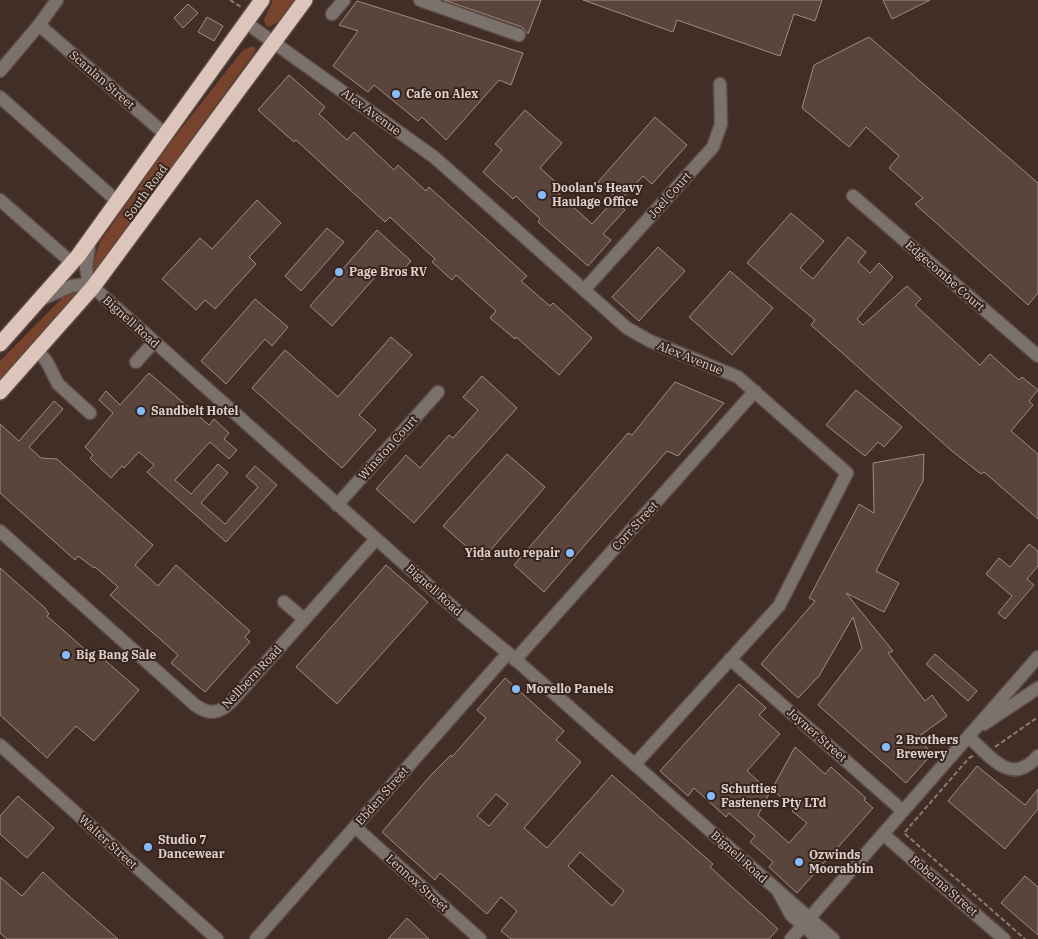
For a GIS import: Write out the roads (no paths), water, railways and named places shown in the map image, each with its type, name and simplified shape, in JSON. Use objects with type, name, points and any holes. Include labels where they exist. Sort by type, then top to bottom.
[{"type":"highway","name":"South Road","points":[[0,344],[72,263],[262,0]]},
{"type":"highway","name":"South Road","points":[[0,392],[38,351],[91,286],[305,0]]},
{"type":"street","points":[[0,71],[39,25],[57,0]]},
{"type":"street","points":[[332,14],[344,0]]},
{"type":"street","points":[[420,0],[519,36]]},
{"type":"street","name":"Alex Avenue","points":[[245,22],[434,157],[638,336],[738,377],[847,474],[779,606],[635,764]]},
{"type":"street","name":"Scanlan Street","points":[[39,25],[165,134]]},
{"type":"street","name":"Joel Court","points":[[584,290],[713,147],[721,124],[720,84]]},
{"type":"street","points":[[0,97],[117,201]]},
{"type":"street","name":"Edgecombe Court","points":[[853,196],[1038,356]]},
{"type":"street","points":[[0,200],[72,263]]},
{"type":"street","points":[[40,300],[72,286],[91,286],[86,268],[91,238]]},
{"type":"street","name":"Bignell Road","points":[[91,286],[337,505],[512,656],[778,891],[789,912],[806,921]]},
{"type":"street","points":[[136,362],[154,342]]},
{"type":"street","points":[[38,351],[47,362],[58,384],[90,413]]},
{"type":"street","name":"Winston Court","points":[[337,505],[438,392]]},
{"type":"street","name":"Corr Street","points":[[512,656],[754,392]]},
{"type":"street","name":"Nellbern Road","points":[[0,531],[195,705],[207,712],[218,712],[227,706],[376,539]]},
{"type":"street","points":[[284,602],[304,619]]},
{"type":"street","name":"Ebden Street","points":[[256,939],[355,827],[512,656]]},
{"type":"street","points":[[791,939],[970,735],[997,701],[1038,657]]},
{"type":"street","name":"Joyner Street","points":[[730,658],[903,811]]},
{"type":"street","points":[[970,735],[1038,688]]},
{"type":"street","points":[[970,735],[986,753],[1004,767],[1016,771],[1027,767],[1038,756]]},
{"type":"street","name":"Walter Street","points":[[0,745],[217,939]]},
{"type":"street","name":"Lennox Street","points":[[355,827],[480,939]]},
{"type":"street","name":"Roberna Street","points":[[883,834],[1004,939]]},
{"type":"street","points":[[806,921],[818,939]]},
{"type":"street","points":[[806,921],[833,939]]},
{"type":"place","name":"Cafe on Alex","points":[[396,94]]},
{"type":"place","name":"Doolan's Heavy Haulage Office","points":[[542,195]]},
{"type":"place","name":"Page Bros RV","points":[[339,272]]},
{"type":"place","name":"Sandbelt Hotel","points":[[141,411]]},
{"type":"place","name":"Yida auto repair","points":[[570,553]]},
{"type":"place","name":"Big Bang Sale","points":[[66,655]]},
{"type":"place","name":"Morello Panels","points":[[516,689]]},
{"type":"place","name":"2 Brothers Brewery","points":[[886,747]]},
{"type":"place","name":"Schutties Fasteners Pty LTd","points":[[711,796]]},
{"type":"place","name":"Studio 7 Dancewear","points":[[148,847]]},
{"type":"place","name":"Ozwinds Moorabbin","points":[[799,862]]}]
